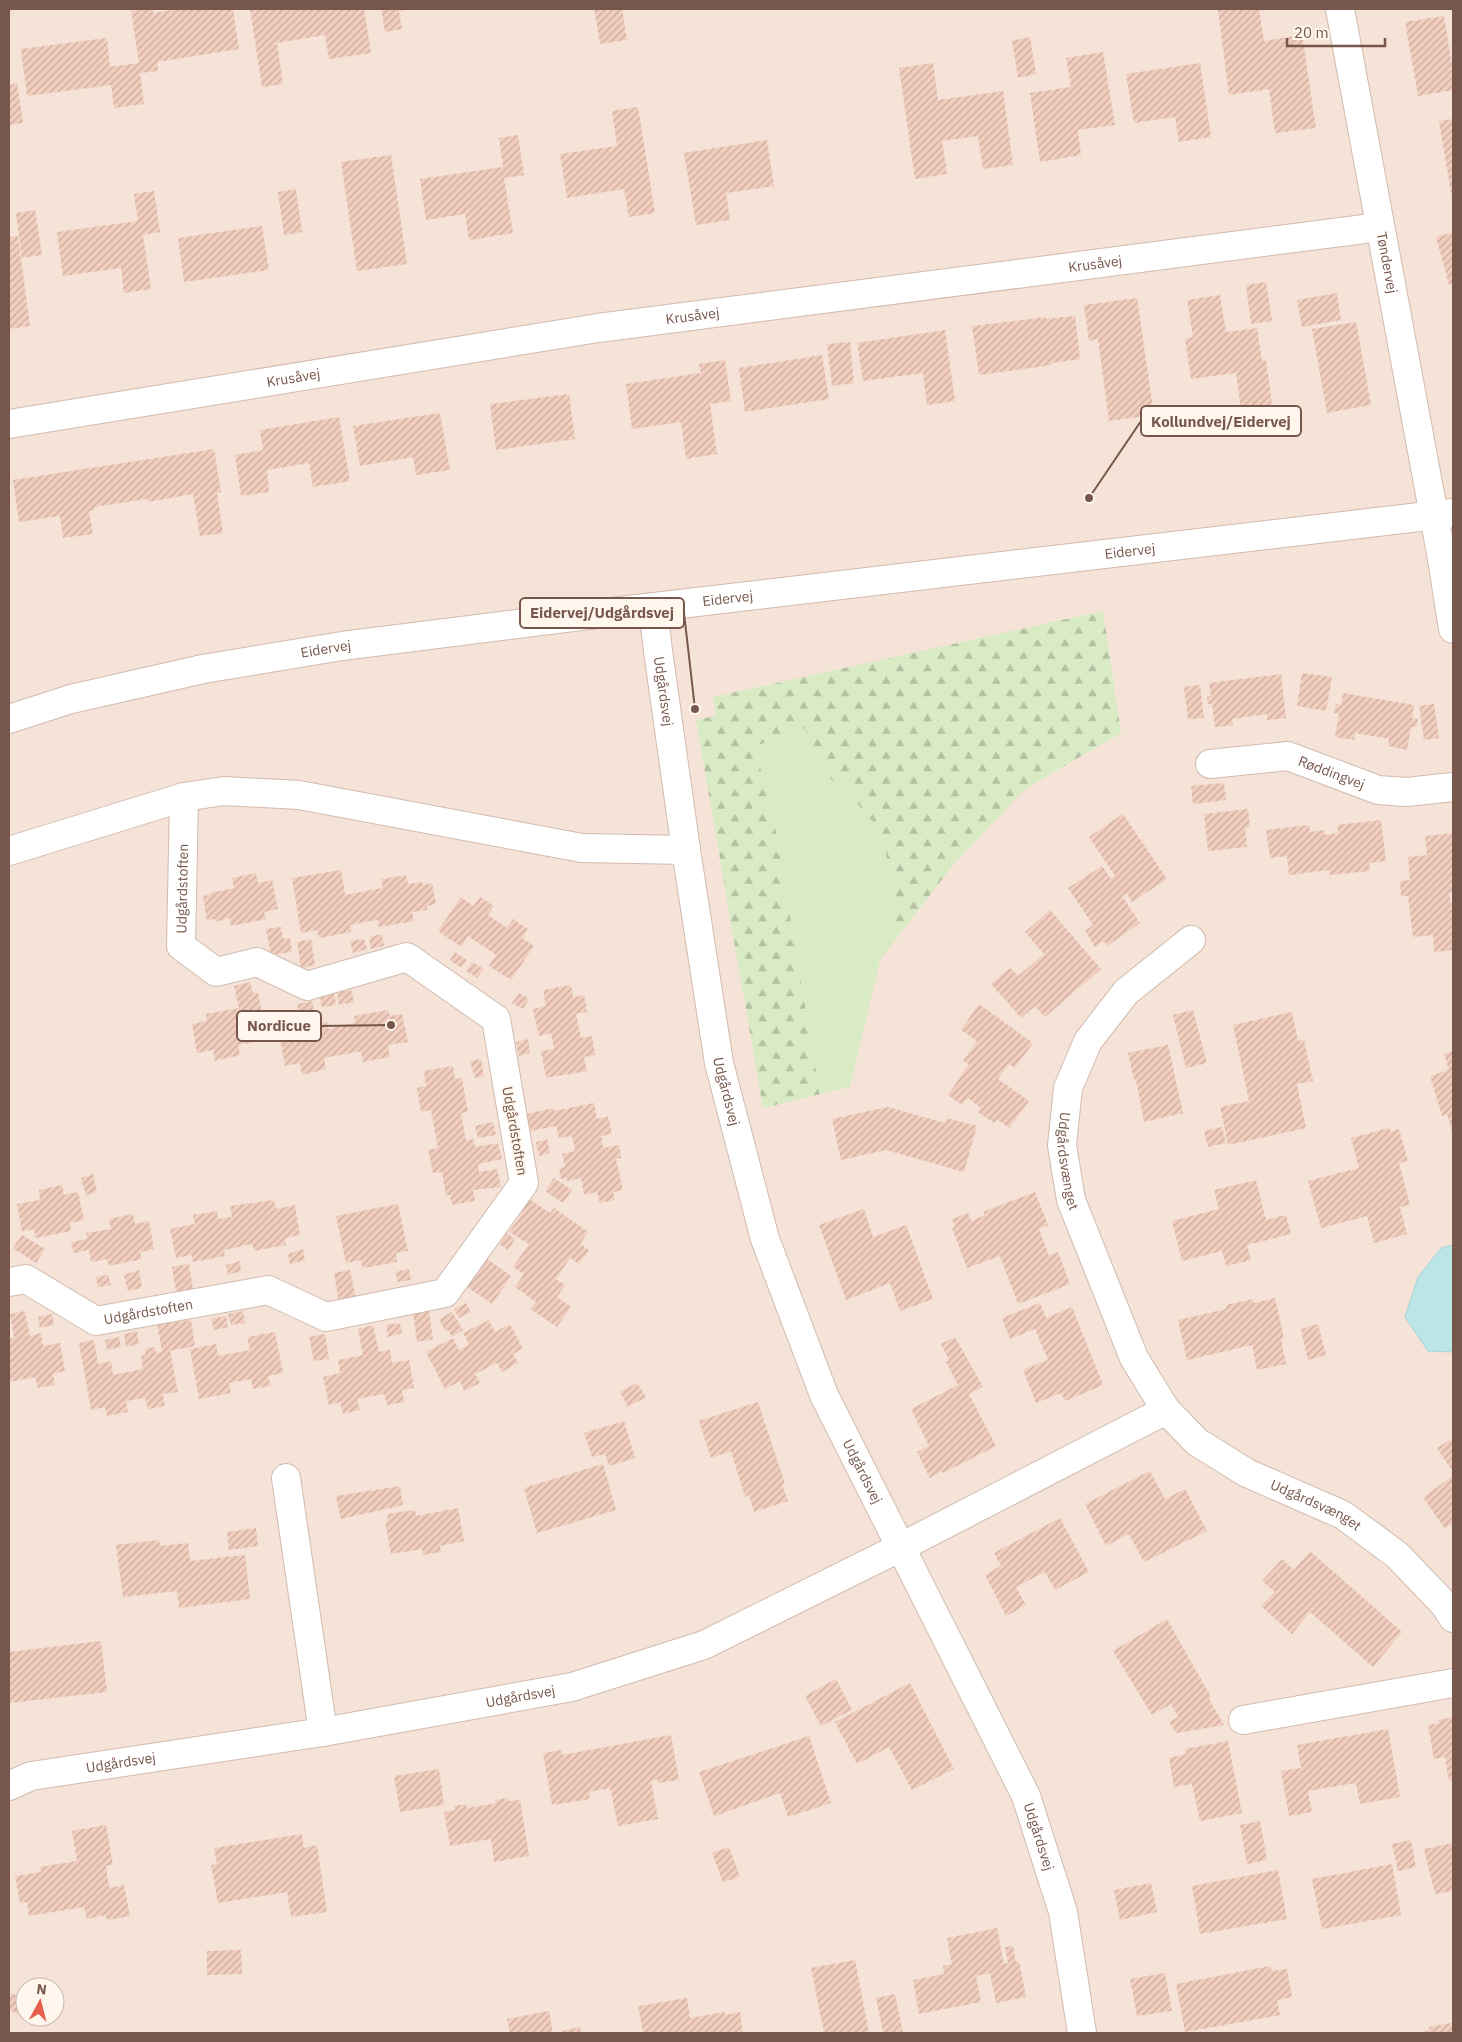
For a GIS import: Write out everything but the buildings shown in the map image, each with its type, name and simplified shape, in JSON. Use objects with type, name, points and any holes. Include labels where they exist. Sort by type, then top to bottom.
[{"type":"street","name":"Tøndervej","points":[[1340,9],[1380,227],[1443,514]]},
{"type":"street","name":"Krusåvej","points":[[9,424],[589,329],[1380,227]]},
{"type":"street","name":"Eidervej","points":[[9,719],[71,699],[203,669],[342,646],[653,607],[1443,514]]},
{"type":"street","points":[[1443,514],[1442,559],[1453,629]]},
{"type":"street","name":"Udgårdsvej","points":[[653,607],[686,850],[719,1063],[765,1239],[824,1395],[1026,1796],[1063,1912],[1082,2033]]},
{"type":"street","name":"Røddingvej","points":[[1210,764],[1288,756],[1378,790],[1406,792],[1453,787]]},
{"type":"street","points":[[9,852],[184,797],[224,791],[298,795],[582,848],[686,850]]},
{"type":"street","name":"Udgårdstoften","points":[[9,1282],[26,1280],[96,1322],[268,1290],[326,1318],[445,1293],[524,1183],[496,1019],[407,957],[307,986],[258,962],[216,972],[181,946],[184,797]]},
{"type":"street","name":"Udgårdsvænget","points":[[1191,940],[1126,992],[1088,1041],[1068,1088],[1062,1145],[1071,1200],[1134,1358],[1166,1410],[1197,1442],[1247,1473],[1343,1515],[1397,1555],[1444,1604],[1453,1618]]},
{"type":"street","points":[[901,1547],[1166,1410]]},
{"type":"street","points":[[286,1478],[323,1732]]},
{"type":"street","name":"Udgårdsvej","points":[[9,1786],[31,1776],[323,1732],[572,1687],[704,1645],[901,1547]]},
{"type":"street","points":[[1243,1720],[1453,1682]]},
{"type":"shaded area","points":[[9,9],[1453,9],[1453,2033],[9,2033]]},
{"type":"green space","points":[[1103,611],[1121,733],[1025,789],[953,865],[880,960],[896,913],[822,772],[805,729],[753,747],[770,796],[820,1094],[763,1108],[696,720],[716,716],[713,697]]},
{"type":"green space","points":[[805,728],[822,772],[847,791],[883,834],[896,913],[880,960],[850,1087],[820,1094],[770,796],[753,747]]},
{"type":"water","points":[[1453,1245],[1453,1352],[1428,1351],[1405,1317],[1418,1277],[1441,1248]]},
{"type":"place","name":"Kollundvej/Eidervej","points":[[1089,498]]},
{"type":"place","name":"Eidervej/Udgårdsvej","points":[[695,709]]},
{"type":"place","name":"Nordicue","points":[[391,1025]]}]
